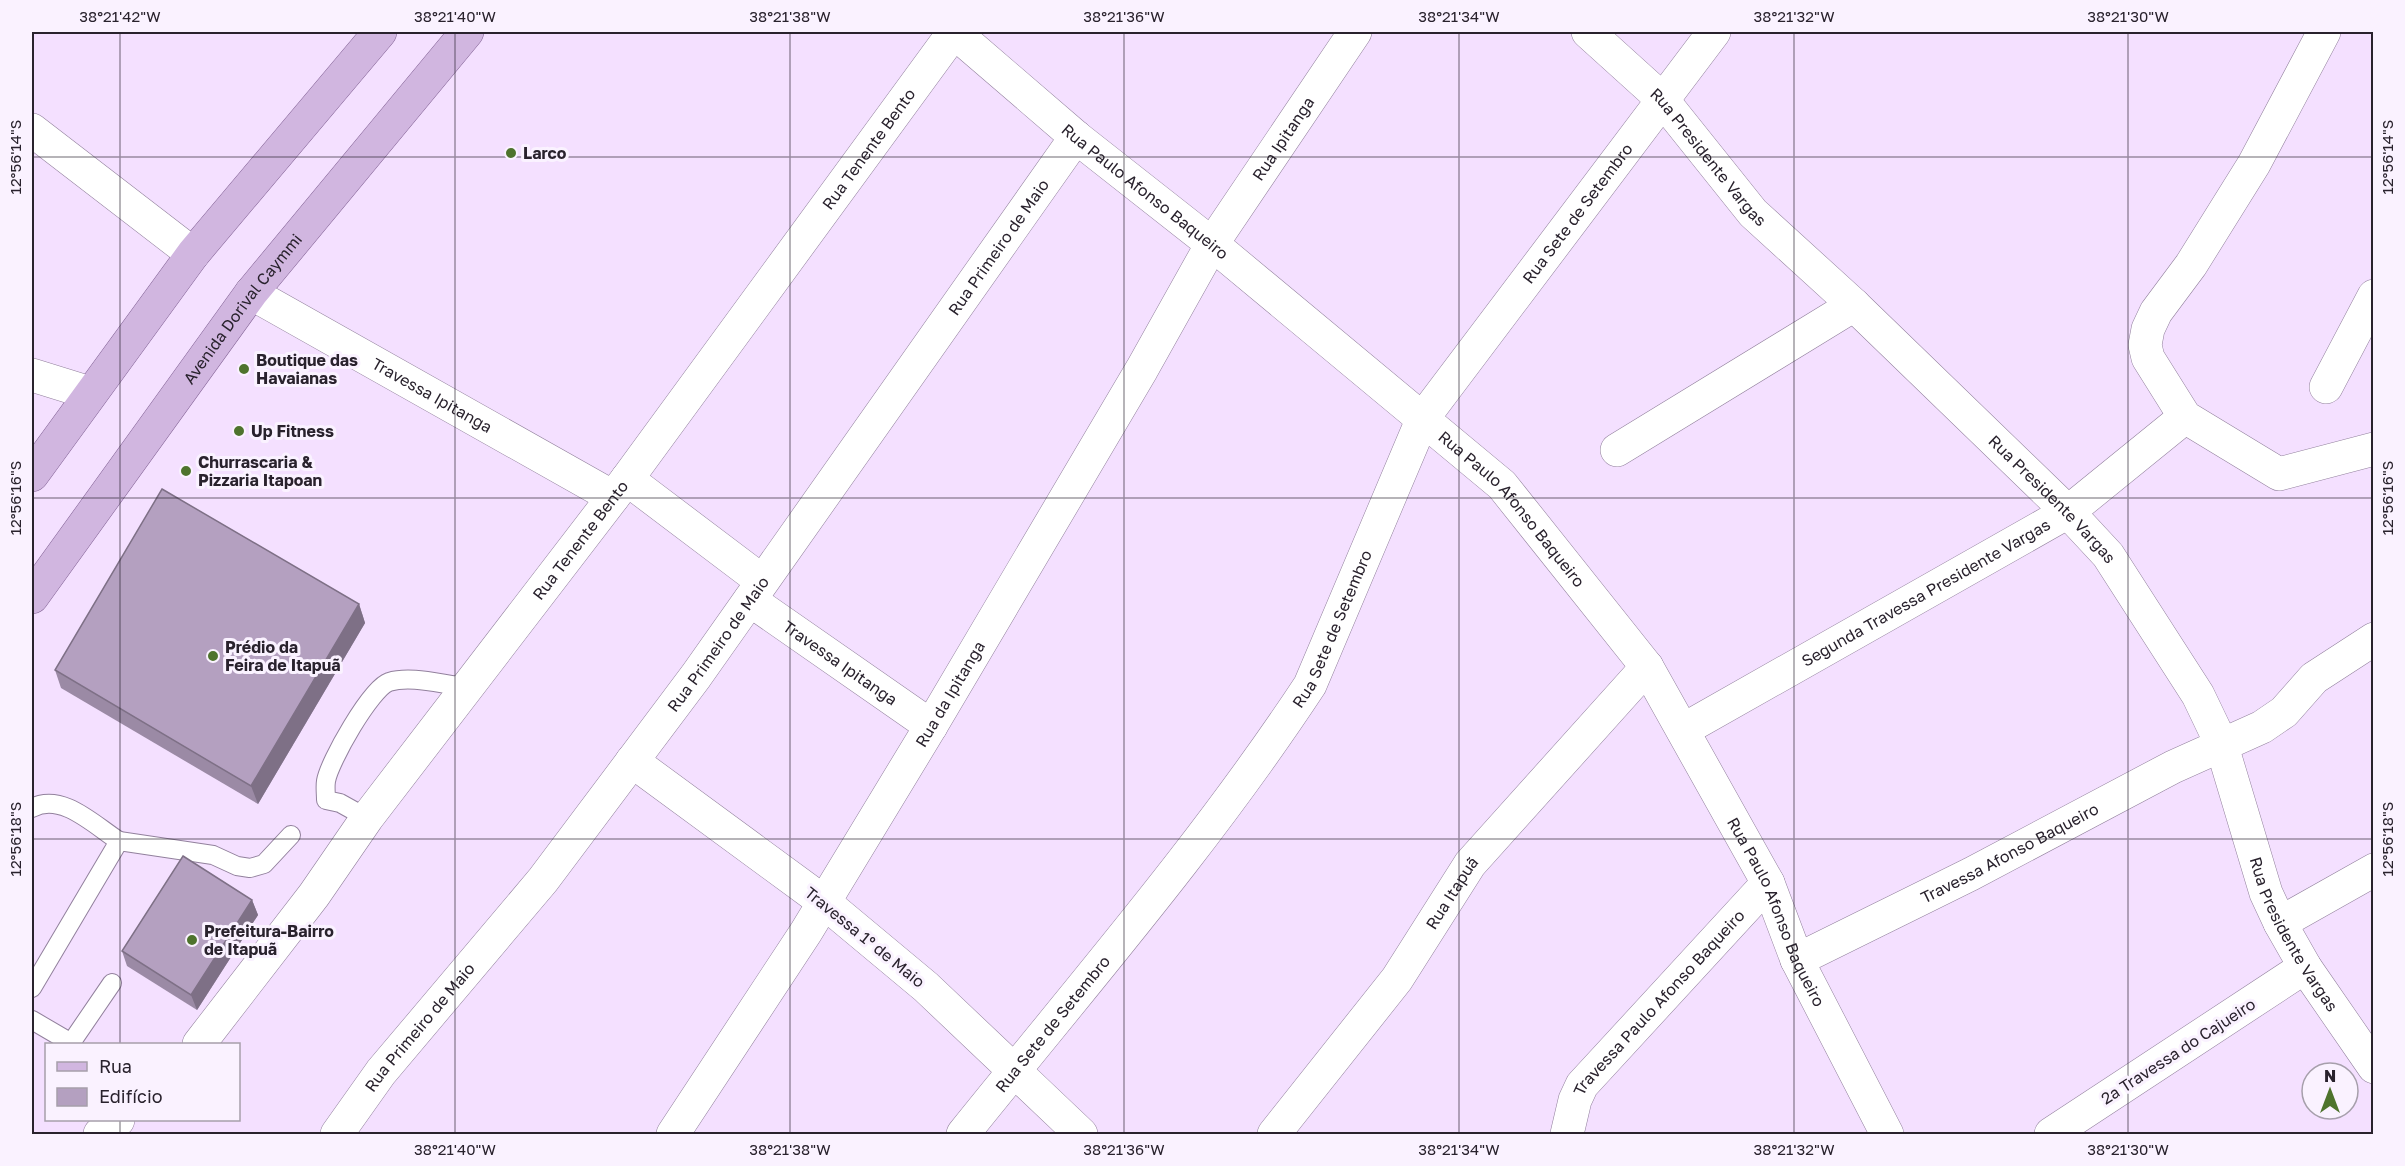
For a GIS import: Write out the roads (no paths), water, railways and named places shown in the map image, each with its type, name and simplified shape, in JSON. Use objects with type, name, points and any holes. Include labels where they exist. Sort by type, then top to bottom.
[{"type":"main road","points":[[32,475],[193,255],[380,32]]},
{"type":"main road","name":"Avenida Dorival Caymmi","points":[[32,597],[251,293],[467,32]]},
{"type":"street","name":"Rua Paulo Afonso Baqueiro","points":[[954,32],[1076,137],[1212,244],[1502,485],[1647,667],[1768,883],[1797,960],[1887,1134]]},
{"type":"street","name":"Rua Tenente Bento","points":[[200,1043],[314,895],[367,818],[620,488],[954,32]]},
{"type":"street","name":"Rua Ipitanga","points":[[1212,244],[1355,32]]},
{"type":"street","name":"Rua Presidente Vargas","points":[[1588,32],[1661,99],[1753,213],[1854,305],[2068,512],[2108,555],[2198,695],[2221,743],[2266,892],[2280,923],[2305,967],[2373,1067]]},
{"type":"street","name":"Rua Sete de Setembro","points":[[963,1134],[1139,920],[1310,685],[1423,418],[1661,99],[1714,32]]},
{"type":"street","points":[[2324,32],[2254,164],[2191,265],[2156,312],[2148,329],[2145,345],[2148,358],[2185,417],[2279,474],[2373,449]]},
{"type":"street","points":[[32,130],[193,255]]},
{"type":"street","name":"Rua Primeiro de Maio","points":[[337,1134],[381,1072],[543,880],[632,761],[756,590],[1076,137]]},
{"type":"street","name":"Rua da Ipitanga","points":[[673,1134],[824,902],[931,726],[1143,369],[1212,244]]},
{"type":"street","name":"Travessa Ipitanga","points":[[251,293],[620,488],[931,726]]},
{"type":"street","points":[[2326,387],[2373,296]]},
{"type":"street","points":[[1617,450],[1854,305]]},
{"type":"street","points":[[32,375],[90,393]]},
{"type":"street","name":"Segunda Travessa Presidente Vargas","points":[[1683,730],[2068,512],[2185,417]]},
{"type":"street","name":"Travessa Afonso Baqueiro","points":[[1797,960],[1971,873],[2221,743],[2262,727],[2284,712],[2313,678],[2373,639]]},
{"type":"street","name":"Rua Itapuã","points":[[1274,1134],[1397,979],[1470,864],[1647,667]]},
{"type":"street","name":"Travessa 1º de Maio","points":[[632,761],[824,902],[926,987],[1081,1134]]},
{"type":"street","points":[[2280,923],[2373,870]]},
{"type":"street","name":"Travessa Paulo Afonso Baqueiro","points":[[1567,1134],[1575,1100],[1582,1085],[1768,883]]},
{"type":"street","name":"2ª Travessa do Cajueiro","points":[[2051,1134],[2305,967]]},
{"type":"street","points":[[100,1134],[116,1121]]},
{"type":"lane","points":[[367,818],[340,803],[326,800],[326,781],[336,755],[375,691],[387,682],[402,680],[467,687]]},
{"type":"lane","points":[[32,808],[39,804],[61,804],[119,841],[213,855],[237,866],[250,868],[264,864],[291,836]]},
{"type":"lane","points":[[32,988],[119,841]]},
{"type":"lane","points":[[73,1043],[112,983]]},
{"type":"lane","points":[[32,1020],[70,1043]]},
{"type":"place","name":"Larco","points":[[511,153]]},
{"type":"place","name":"Boutique das Havaianas","points":[[244,369]]},
{"type":"place","name":"Up Fitness","points":[[239,431]]},
{"type":"place","name":"Churrascaria & Pizzaria Itapoan","points":[[186,471]]},
{"type":"place","name":"Prédio da Feira de Itapuã","points":[[213,656]]},
{"type":"place","name":"Prefeitura-Bairro de Itapuã","points":[[192,940]]}]
